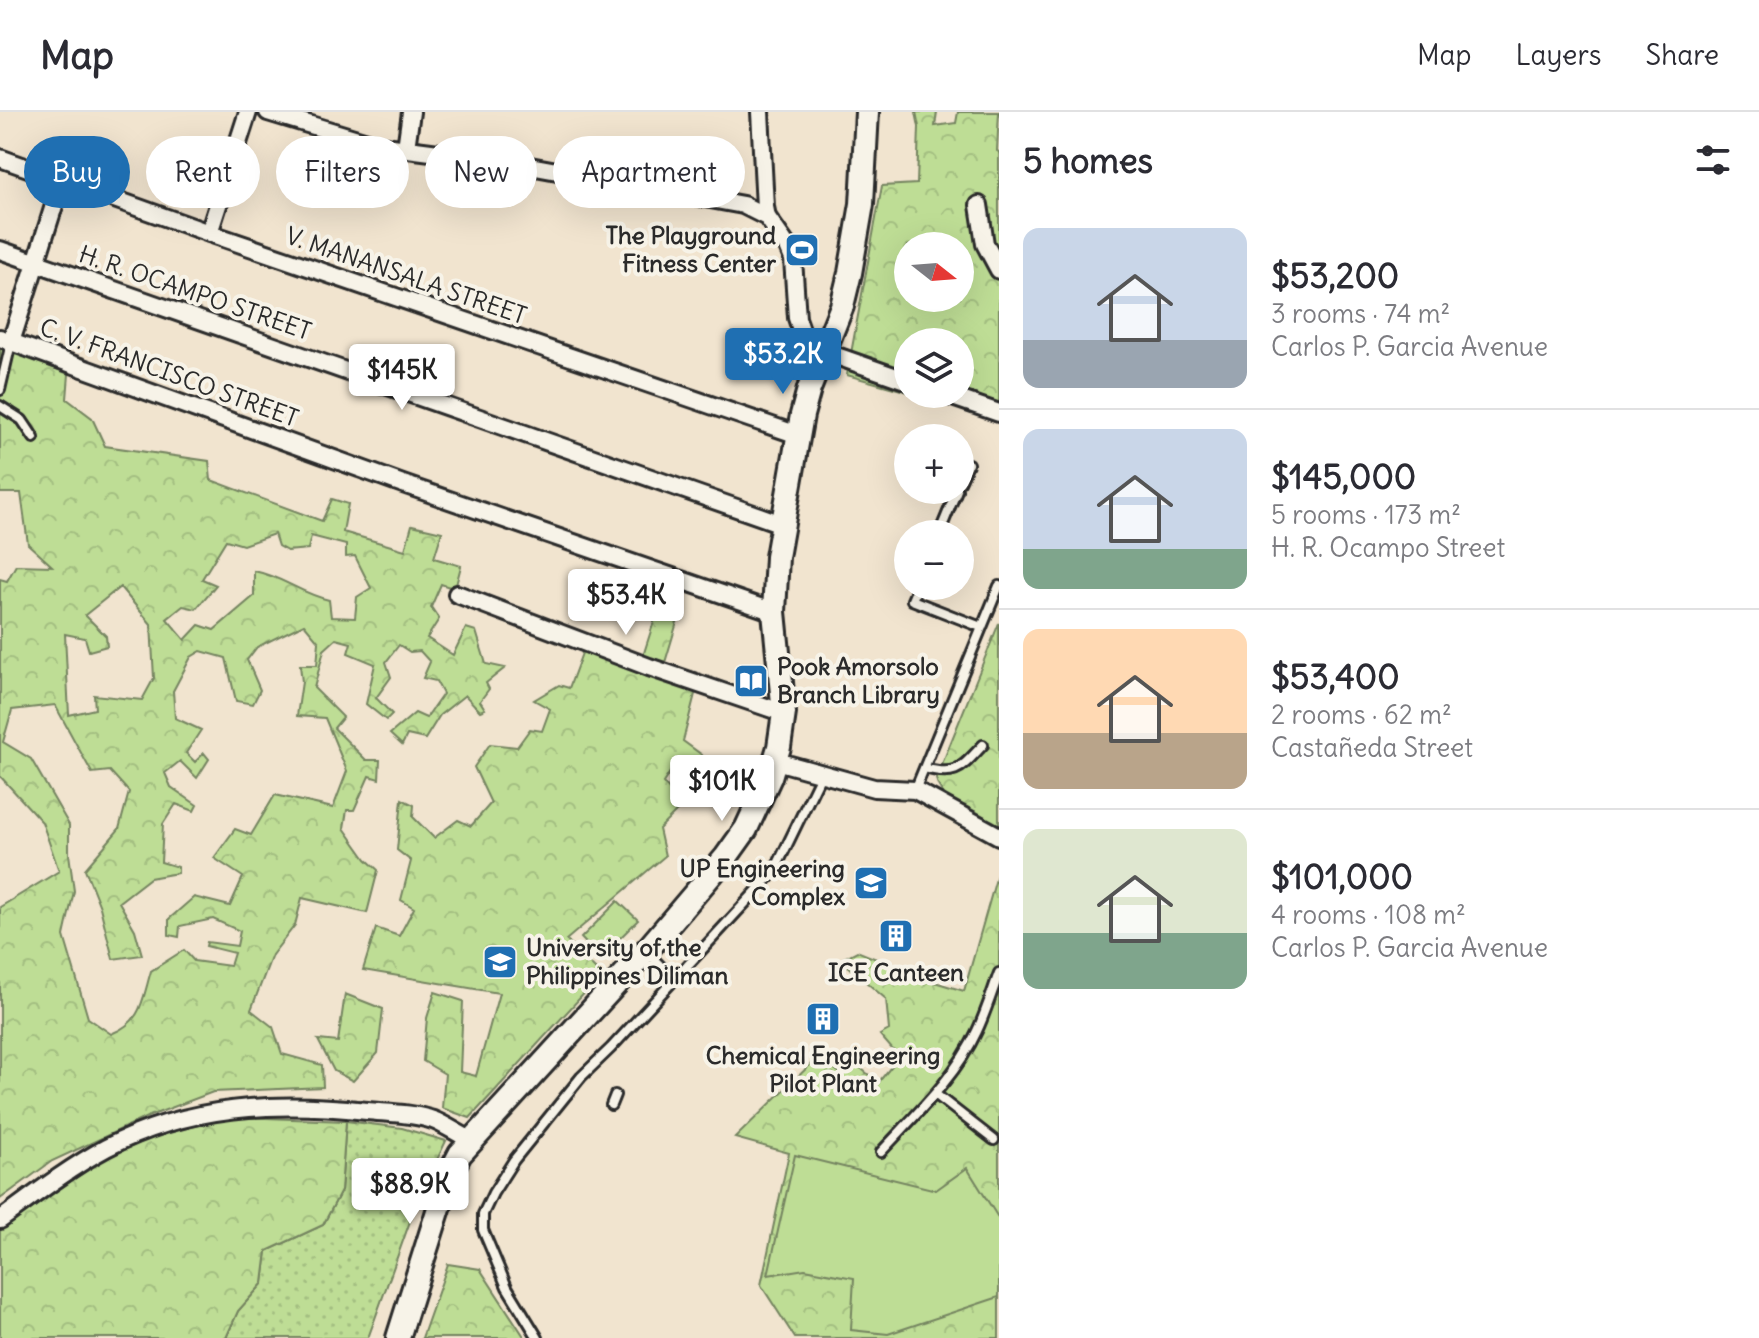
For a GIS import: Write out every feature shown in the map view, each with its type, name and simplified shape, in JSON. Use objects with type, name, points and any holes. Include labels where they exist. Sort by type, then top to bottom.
[{"type":"main road","points":[[398,1338],[450,1173],[471,1140],[646,951],[726,857],[746,829],[776,761],[784,713],[774,612],[782,524],[809,389],[842,306],[856,242],[862,204],[867,112]]},
{"type":"street","points":[[209,233],[248,112]]},
{"type":"street","points":[[268,112],[347,136]]},
{"type":"street","points":[[408,136],[411,112]]},
{"type":"street","points":[[760,112],[767,217]]},
{"type":"street","points":[[409,148],[508,162],[743,205],[767,217],[788,247],[793,259],[797,318],[820,362],[894,378]]},
{"type":"street","name":"V. MANANSALA STREET","points":[[0,158],[24,167]]},
{"type":"street","name":"V. MANANSALA STREET","points":[[130,205],[798,435]]},
{"type":"street","points":[[979,205],[985,244],[999,270]]},
{"type":"street","points":[[6,340],[53,208]]},
{"type":"street","name":"H. R. OCAMPO STREET","points":[[0,250],[782,524]]},
{"type":"street","name":"C. V. FRANCISCO STREET","points":[[6,340],[403,484],[774,612]]},
{"type":"street","points":[[974,404],[999,413]]},
{"type":"street","points":[[457,594],[649,667],[784,713]]},
{"type":"street","points":[[776,761],[874,788],[915,790],[999,836]]},
{"type":"street","points":[[0,1220],[106,1148],[156,1127],[204,1113],[276,1105],[309,1105],[421,1117],[471,1140]]},
{"type":"lane","points":[[0,390],[6,340]]},
{"type":"lane","points":[[0,406],[22,420],[34,438]]},
{"type":"lane","points":[[915,790],[999,586]]},
{"type":"lane","points":[[912,600],[981,627]]},
{"type":"lane","points":[[924,768],[944,773],[952,771],[965,764],[983,745]]},
{"type":"lane","points":[[538,1338],[507,1287],[483,1230],[483,1214],[514,1160],[581,1077],[774,872],[821,775]]},
{"type":"lane","points":[[646,951],[674,980]]},
{"type":"lane","points":[[881,1152],[935,1094],[976,1033],[999,973]]},
{"type":"lane","points":[[935,1094],[994,1140]]},
{"type":"lane","points":[[611,1105],[615,1095]]},
{"type":"green space","points":[[916,112],[937,112],[935,126],[956,123],[958,112],[999,112],[999,417],[967,408],[974,408],[974,328],[894,328],[894,388],[847,375],[882,186],[917,184],[919,127]]},
{"type":"green space","points":[[0,347],[69,374],[67,399],[92,418],[105,446],[209,461],[211,480],[322,521],[332,499],[348,504],[343,532],[405,550],[412,525],[442,532],[434,558],[461,566],[455,589],[441,584],[431,607],[439,619],[427,638],[453,655],[466,628],[476,631],[486,664],[505,668],[486,683],[489,689],[480,701],[485,709],[480,711],[465,695],[440,715],[425,739],[407,735],[402,745],[390,734],[415,713],[426,718],[443,694],[436,681],[423,678],[430,662],[420,651],[410,652],[399,645],[386,662],[391,677],[376,698],[392,714],[386,720],[366,704],[375,664],[348,653],[351,643],[336,639],[324,650],[314,688],[343,717],[334,728],[366,760],[380,760],[379,779],[369,776],[354,810],[347,810],[344,828],[366,859],[378,870],[367,913],[302,898],[295,925],[272,955],[251,1010],[273,1027],[282,1054],[322,1065],[323,1087],[213,1092],[147,1117],[52,1161],[0,1199],[0,907],[59,871],[42,822],[0,776],[0,579],[7,581],[16,565],[52,566],[28,544],[21,493],[0,493]],"holes":[[[274,534],[278,546],[287,551],[308,549],[311,536],[346,545],[346,557],[355,556],[371,588],[357,597],[355,618],[331,617],[329,600],[254,571],[254,596],[214,630],[199,625],[185,640],[167,619],[183,606],[196,609],[216,585],[202,579],[226,540],[243,545]],[[120,587],[151,624],[154,678],[142,700],[94,695],[95,709],[69,715],[65,634],[85,638],[89,651],[107,646],[106,636],[85,615]],[[304,624],[319,642],[317,665],[300,665],[302,682],[297,716],[325,718],[347,771],[333,808],[275,795],[251,835],[235,829],[214,858],[243,877],[230,906],[194,897],[169,919],[169,935],[179,937],[180,926],[213,919],[240,931],[237,946],[207,942],[206,946],[234,953],[230,966],[194,961],[184,950],[151,971],[135,1017],[111,1034],[88,1018],[64,936],[74,891],[69,825],[31,759],[3,742],[12,710],[55,705],[92,773],[110,771],[129,792],[119,829],[85,869],[100,907],[113,959],[142,955],[135,930],[119,902],[150,878],[178,873],[178,867],[161,862],[163,824],[176,804],[194,811],[197,805],[171,787],[165,773],[180,761],[197,778],[209,759],[204,753],[195,762],[186,753],[201,730],[175,718],[173,691],[191,657],[201,651],[226,658],[236,701],[253,704],[260,690],[247,660],[257,647]]]},
{"type":"green space","points":[[657,612],[678,619],[661,676],[696,690],[683,741],[702,755],[695,778],[674,766],[663,783],[683,805],[659,829],[665,856],[566,940],[601,975],[470,1118],[442,1108],[445,1074],[423,1061],[427,1018],[435,992],[463,1001],[460,1072],[476,1076],[499,993],[363,970],[376,928],[399,936],[414,908],[401,900],[411,861],[397,850],[402,799],[414,805],[413,817],[434,838],[458,820],[471,826],[491,803],[474,767],[490,744],[517,747],[530,729],[542,731],[550,709],[534,700],[559,685],[569,688],[588,637],[643,656]]},
{"type":"green space","points":[[999,623],[999,827],[945,796],[936,779]]},
{"type":"green space","points":[[999,868],[999,1338],[795,1338],[761,1285],[789,1153],[735,1138],[818,1057],[840,1073],[855,1063],[878,1083],[899,1057],[880,1035],[889,1030],[886,999],[840,960],[857,951],[964,991]]},
{"type":"green space","points":[[618,901],[638,920],[600,958],[581,938]]},
{"type":"green space","points":[[345,994],[383,1009],[378,1053],[353,1081],[334,1071],[318,1040],[338,1042]]},
{"type":"green space","points":[[236,1117],[346,1121],[341,1191],[323,1225],[267,1251],[263,1283],[238,1311],[226,1338],[0,1338],[0,1231],[100,1161],[159,1134]]},
{"type":"green space","points":[[346,1121],[402,1128],[446,1141],[417,1202],[368,1338],[226,1338],[238,1311],[263,1283],[267,1251],[323,1225],[341,1191]]},
{"type":"green space","points":[[795,1155],[936,1190],[967,1168],[999,1219],[999,1297],[888,1334],[851,1330],[854,1278],[805,1269],[768,1275]]},
{"type":"green space","points":[[448,1264],[480,1269],[525,1338],[422,1338]]},
{"type":"place","name":"The Playground Fitness Center","points":[[802,250]]},
{"type":"place","name":"Pook Amorsolo Branch Library","points":[[751,681]]},
{"type":"place","name":"UP Engineering Complex","points":[[871,883]]},
{"type":"place","name":"ICE Canteen","points":[[896,936]]},
{"type":"place","name":"University of the Philippines Diliman","points":[[500,962]]},
{"type":"place","name":"Chemical Engineering Pilot Plant","points":[[823,1019]]}]
